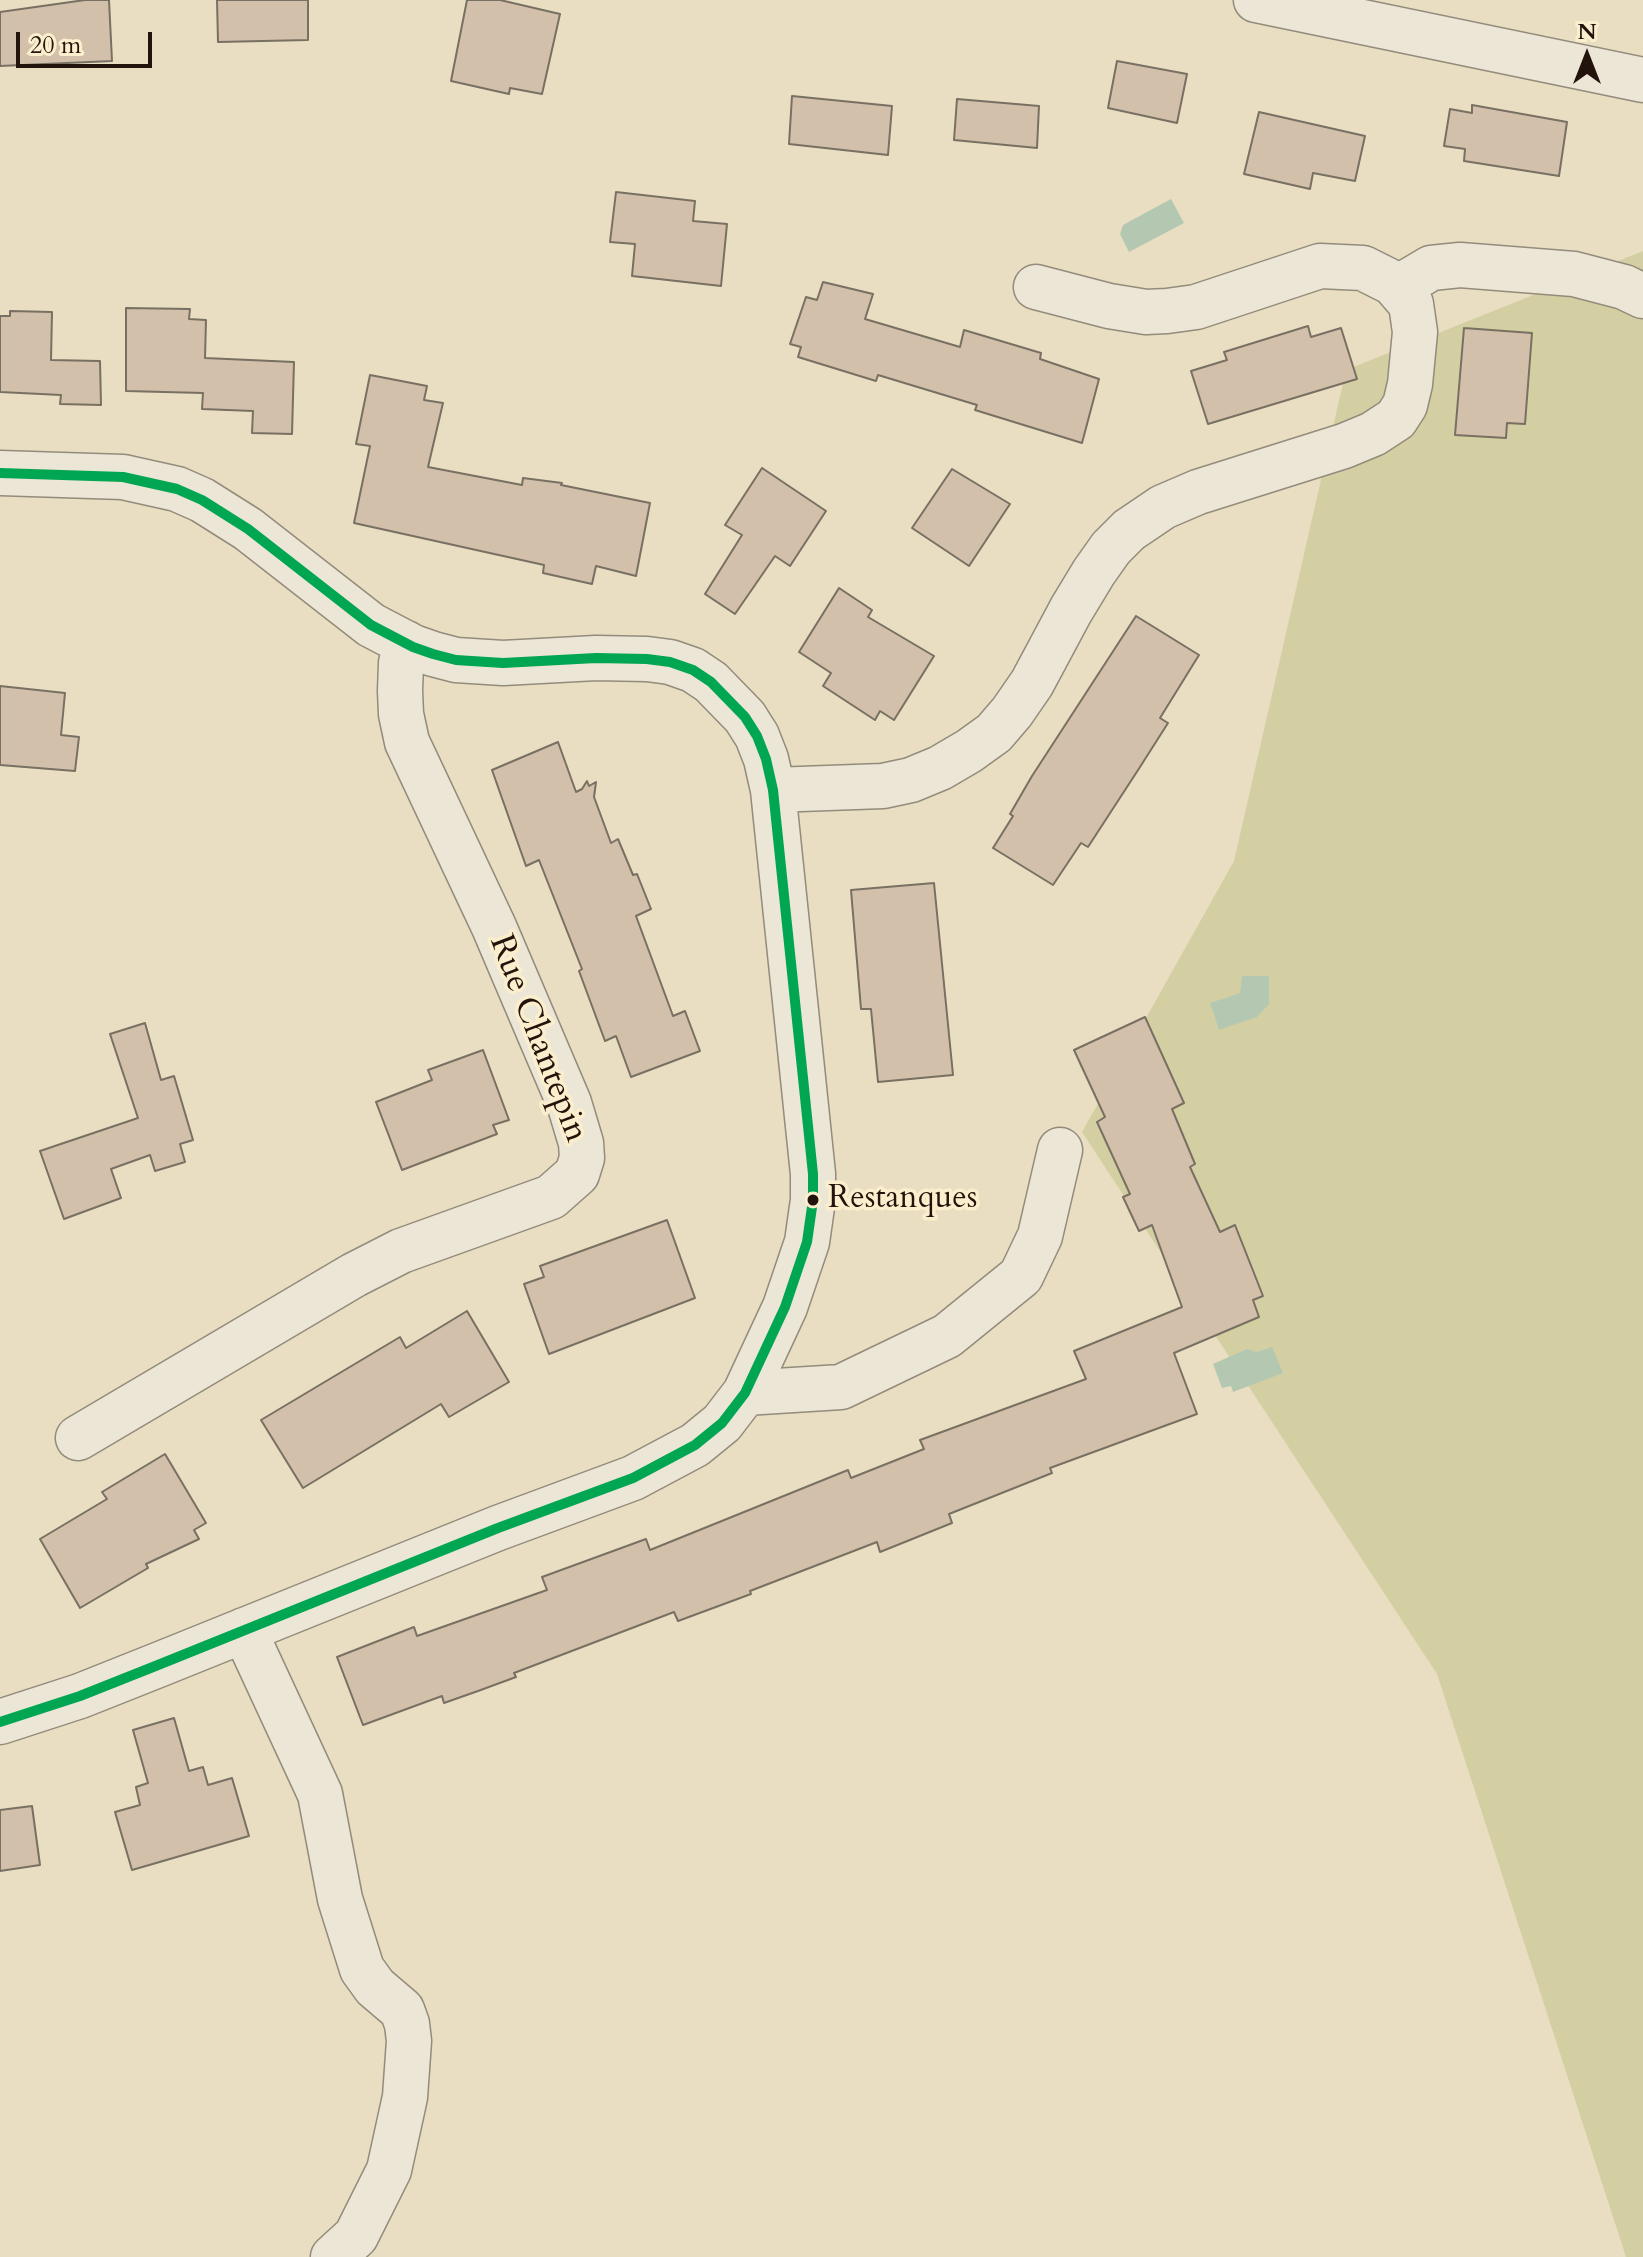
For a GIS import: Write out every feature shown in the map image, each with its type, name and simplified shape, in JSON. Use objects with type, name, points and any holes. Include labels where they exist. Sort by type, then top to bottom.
[{"type":"street","points":[[1256,0],[1643,80]]},
{"type":"street","points":[[773,790],[883,786],[911,780],[969,751],[994,733],[1012,712],[1032,683],[1094,572],[1129,530],[1163,507],[1198,492],[1373,434],[1396,419],[1405,405],[1415,332],[1411,304],[1400,290],[1380,274],[1343,265],[1301,271],[1196,307],[1146,312],[1036,287]]},
{"type":"street","points":[[1400,290],[1431,268],[1460,265],[1574,274],[1624,287],[1643,296]]},
{"type":"street","points":[[0,473],[123,477],[177,489],[202,500],[248,529],[361,618],[406,643],[456,660],[503,663],[623,657],[670,662],[693,670],[728,698],[751,726],[766,759],[773,790],[811,1148],[813,1200],[807,1242],[785,1307],[745,1393],[722,1423],[695,1445],[633,1478],[498,1528],[80,1696],[0,1722]]},
{"type":"street","name":"Rue Chantepin","points":[[78,1438],[354,1275],[401,1251],[551,1197],[577,1174],[582,1158],[581,1143],[569,1103],[494,927],[407,742],[400,691],[401,663],[406,643]]},
{"type":"street","points":[[745,1393],[841,1387],[947,1336],[1021,1276],[1040,1236],[1060,1150]]},
{"type":"street","points":[[244,1630],[320,1794],[340,1899],[362,1969],[375,1987],[402,2010],[407,2024],[409,2041],[405,2097],[389,2170],[356,2236],[333,2257]]},
{"type":"shaded area","points":[[1171,199],[1184,223],[1129,252],[1120,234],[1123,225]]},
{"type":"shaded area","points":[[1643,251],[1643,2257],[1626,2257],[1437,1674],[1082,1132],[1234,861],[1346,370]]},
{"type":"shaded area","points":[[1242,976],[1269,976],[1269,1004],[1257,1017],[1219,1030],[1210,1003],[1240,993]]},
{"type":"shaded area","points":[[1272,1347],[1283,1373],[1233,1392],[1231,1386],[1222,1388],[1213,1364],[1247,1349],[1257,1352]]},
{"type":"building","points":[[85,0],[109,0],[112,61],[0,66],[0,12]]},
{"type":"building","points":[[217,0],[308,0],[308,40],[218,42]]},
{"type":"building","points":[[467,0],[500,0],[560,14],[542,94],[510,88],[509,94],[451,81]]},
{"type":"building","points":[[1117,61],[1187,74],[1177,123],[1108,108]]},
{"type":"building","points":[[792,96],[892,106],[888,155],[789,144]]},
{"type":"building","points":[[957,99],[1039,106],[1037,148],[954,140]]},
{"type":"building","points":[[1472,105],[1567,122],[1559,176],[1464,161],[1465,149],[1444,146],[1450,109],[1472,113]]},
{"type":"building","points":[[1259,112],[1365,136],[1355,181],[1313,173],[1310,189],[1244,174]]},
{"type":"building","points":[[616,192],[695,201],[693,221],[727,224],[721,286],[632,276],[635,244],[610,242]]},
{"type":"building","points":[[823,282],[873,294],[865,319],[960,347],[964,330],[1041,353],[1040,359],[1099,379],[1082,443],[975,410],[977,405],[878,375],[876,381],[798,357],[801,347],[790,344],[806,297],[817,300]]},
{"type":"building","points":[[126,308],[190,309],[189,319],[206,320],[205,358],[294,362],[292,434],[252,433],[253,411],[202,409],[203,393],[126,391]]},
{"type":"building","points":[[10,311],[52,312],[51,360],[100,361],[101,405],[60,404],[61,395],[0,392],[0,316],[10,316]]},
{"type":"building","points":[[1308,326],[1311,337],[1341,328],[1357,379],[1208,424],[1191,371],[1227,360],[1224,352]]},
{"type":"building","points":[[1464,328],[1532,333],[1525,424],[1507,423],[1506,438],[1455,435]]},
{"type":"building","points":[[370,375],[427,386],[424,400],[443,403],[428,467],[522,485],[523,478],[562,483],[650,503],[636,576],[596,566],[592,584],[543,573],[544,565],[354,523],[370,446],[356,444]]},
{"type":"building","points":[[762,468],[826,511],[790,566],[775,556],[735,614],[705,594],[742,535],[725,525]]},
{"type":"building","points":[[952,469],[1010,504],[969,566],[912,528]]},
{"type":"building","points":[[839,588],[872,610],[868,617],[934,656],[894,720],[880,711],[875,720],[823,686],[831,673],[799,652]]},
{"type":"building","points":[[1136,616],[1199,655],[1160,718],[1168,723],[1088,847],[1081,843],[1053,885],[993,848],[1032,776]]},
{"type":"building","points":[[0,686],[65,693],[61,735],[79,737],[75,771],[0,765]]},
{"type":"building","points":[[558,742],[576,792],[587,781],[589,786],[596,782],[594,797],[611,843],[618,839],[651,909],[636,916],[673,1016],[685,1011],[700,1051],[631,1077],[616,1036],[605,1041],[579,971],[582,969],[539,860],[526,866],[492,770]]},
{"type":"building","points":[[934,883],[953,1075],[878,1082],[871,1009],[861,1009],[851,890]]},
{"type":"building","points":[[1145,1017],[1184,1103],[1172,1109],[1195,1164],[1190,1167],[1220,1232],[1235,1225],[1263,1296],[1253,1300],[1259,1317],[1174,1353],[1197,1414],[1050,1468],[1052,1473],[949,1514],[952,1523],[880,1552],[877,1542],[678,1621],[674,1612],[514,1673],[516,1677],[478,1691],[444,1703],[442,1696],[363,1725],[337,1657],[414,1627],[417,1636],[547,1590],[542,1577],[646,1539],[650,1550],[848,1470],[851,1478],[924,1449],[920,1440],[1086,1379],[1074,1351],[1182,1307],[1152,1225],[1139,1231],[1123,1197],[1130,1194],[1097,1122],[1105,1117],[1074,1050]]},
{"type":"building","points":[[145,1023],[161,1080],[174,1076],[193,1140],[180,1144],[185,1162],[155,1171],[150,1155],[111,1169],[121,1198],[64,1219],[40,1151],[138,1118],[110,1034]]},
{"type":"building","points":[[483,1050],[509,1120],[493,1125],[497,1134],[402,1170],[376,1102],[432,1080],[428,1070]]},
{"type":"building","points":[[667,1220],[695,1298],[549,1354],[524,1284],[544,1277],[540,1266]]},
{"type":"building","points":[[467,1311],[509,1382],[449,1417],[441,1404],[303,1488],[261,1420],[400,1337],[406,1348]]},
{"type":"building","points":[[165,1454],[206,1523],[194,1530],[199,1539],[146,1564],[148,1568],[80,1608],[40,1539],[107,1499],[102,1492]]},
{"type":"building","points":[[174,1718],[189,1771],[203,1767],[208,1785],[232,1778],[249,1836],[132,1870],[115,1812],[140,1805],[136,1787],[148,1783],[133,1730]]},
{"type":"building","points":[[32,1806],[40,1865],[0,1871],[0,1810]]},
{"type":"transit line","points":[[0,473],[123,477],[177,489],[202,500],[248,529],[371,625],[433,654],[456,660],[503,663],[596,658],[647,659],[670,662],[693,670],[711,682],[745,717],[757,736],[773,790],[813,1174],[807,1242],[785,1307],[745,1393],[722,1423],[695,1445],[633,1478],[498,1528],[80,1696],[0,1722]]},
{"type":"place","name":"Restanques","points":[[813,1200]]}]
